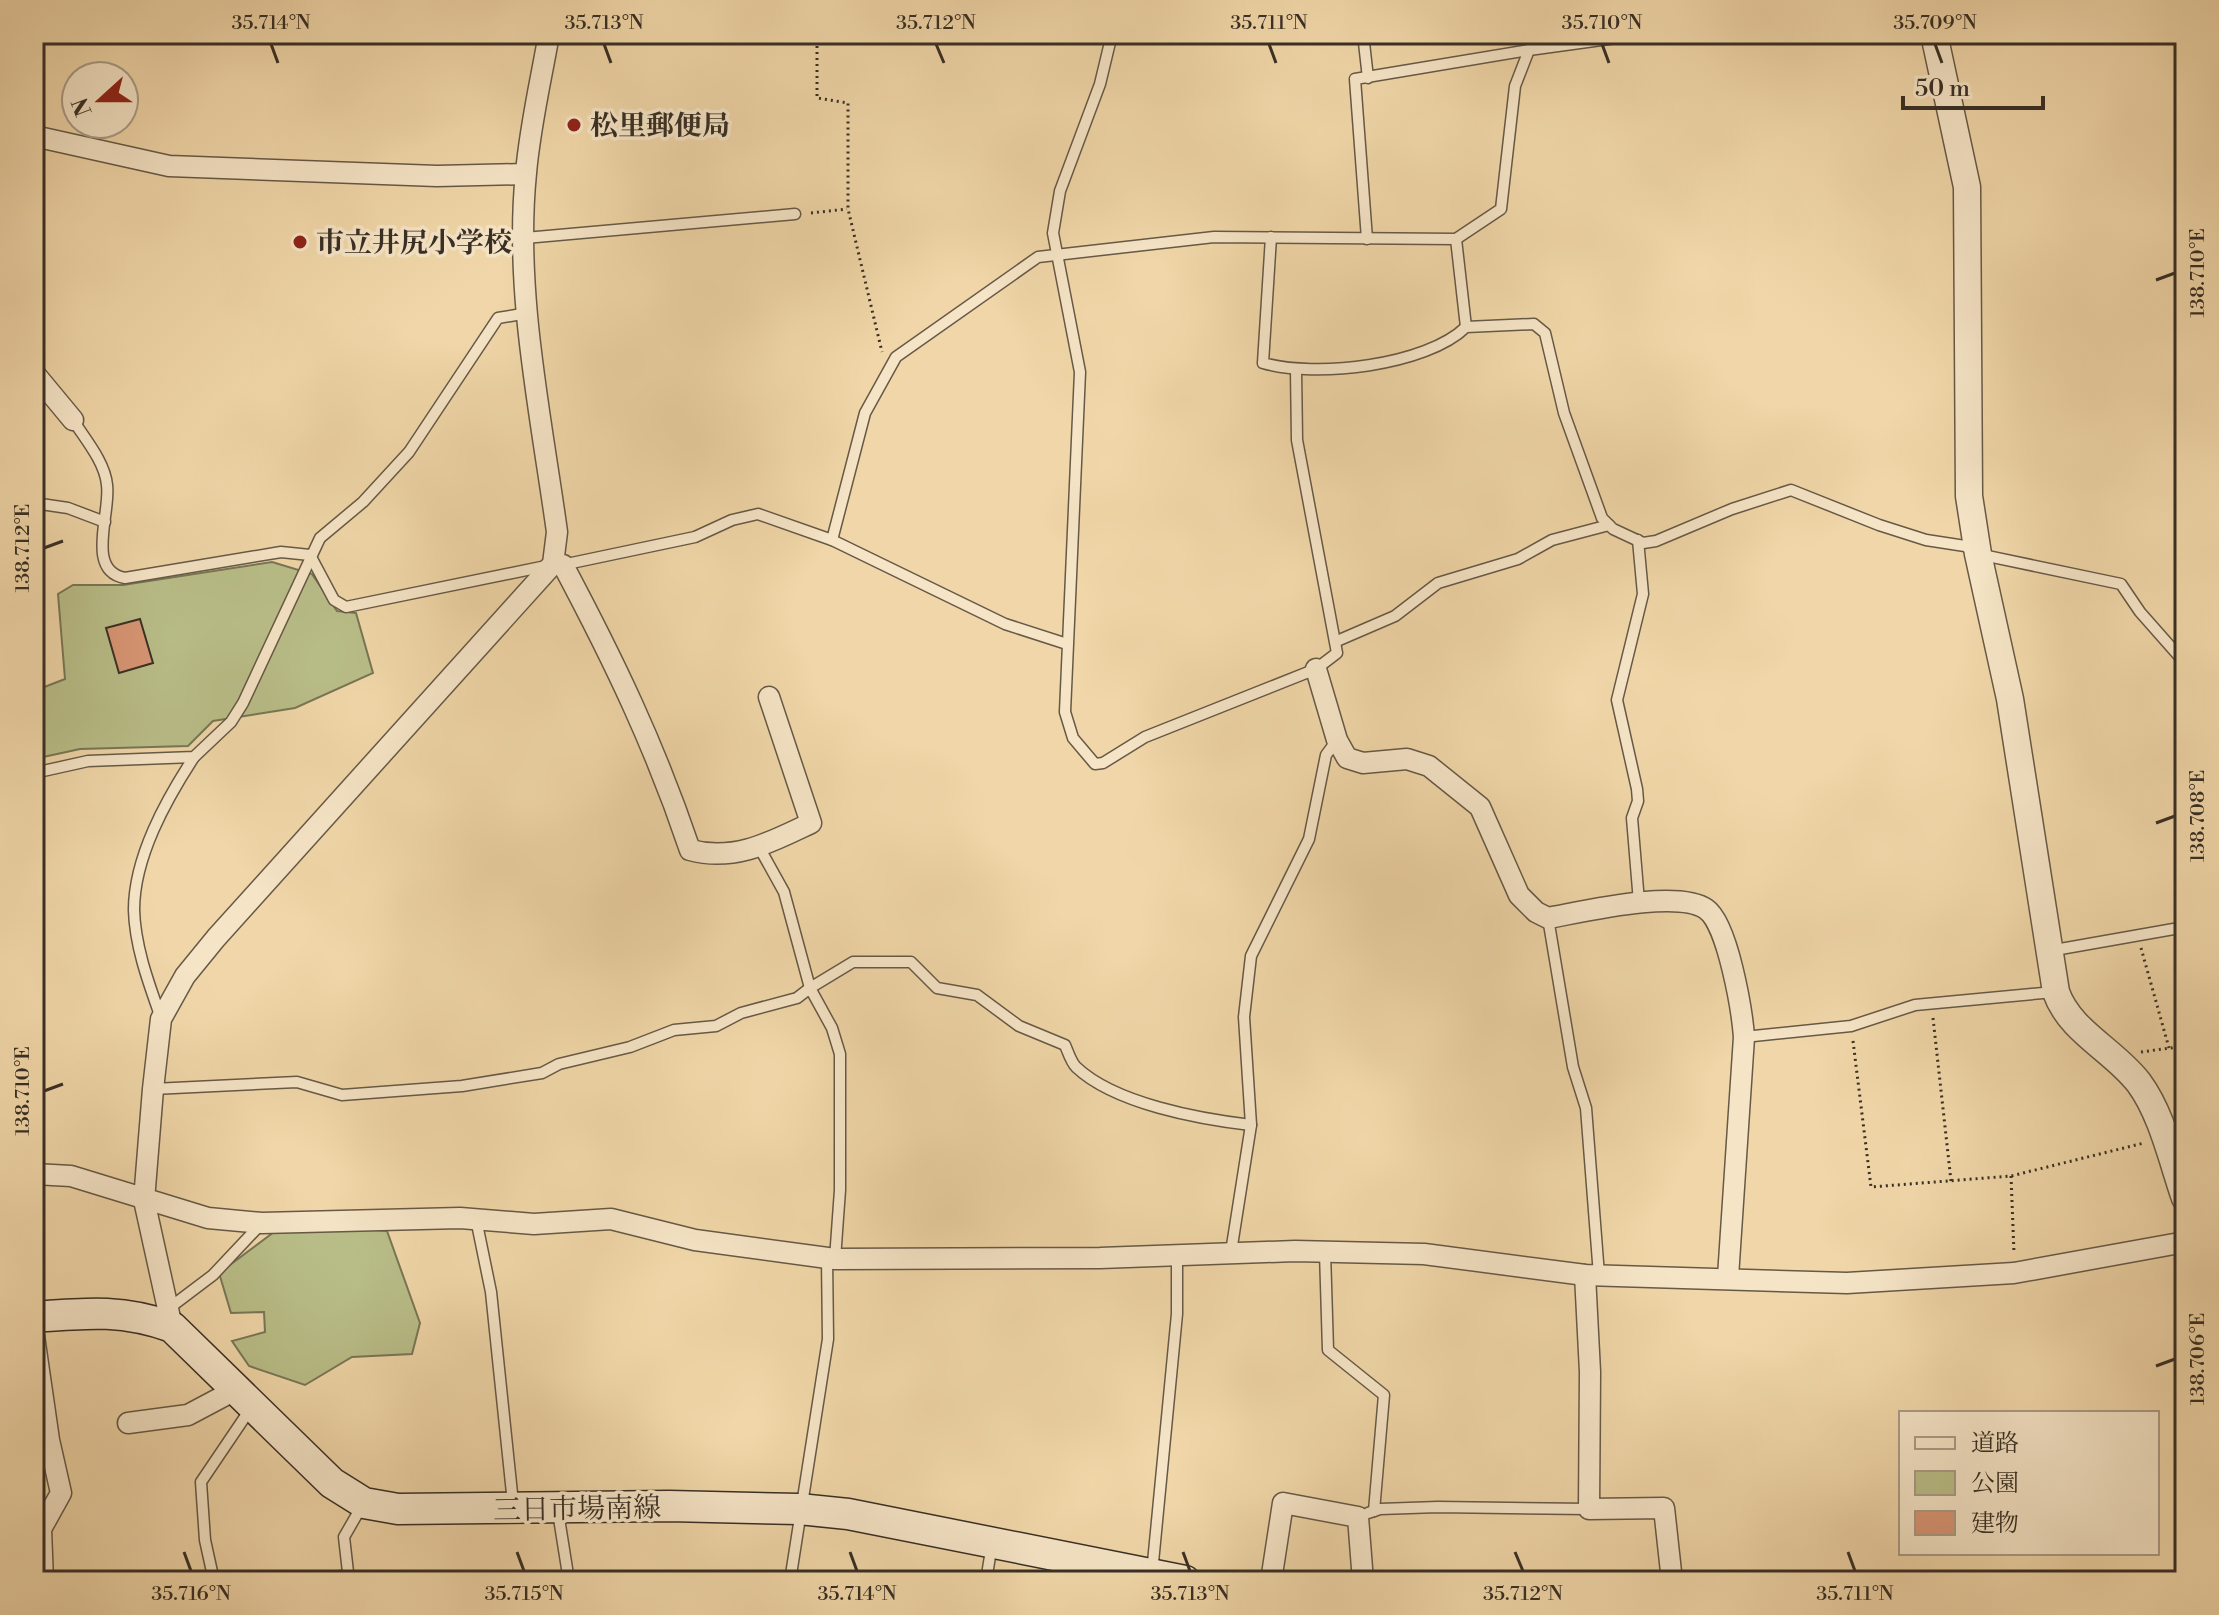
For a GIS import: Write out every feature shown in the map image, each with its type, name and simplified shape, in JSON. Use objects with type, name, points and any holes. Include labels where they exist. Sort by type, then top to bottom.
[{"type":"main road","name":"三日市場南線","points":[[34,1317],[107,1312],[170,1318],[332,1483],[364,1503],[398,1509],[799,1509],[992,1542],[1174,1579]]},
{"type":"street","points":[[549,34],[525,174],[525,238],[528,313],[557,532],[558,564],[629,691],[668,784],[690,850],[712,856],[759,847],[811,823],[769,697]]},
{"type":"street","points":[[1934,34],[1967,187],[1969,496],[1978,554],[2010,699],[2056,992],[2062,1009],[2140,1084],[2185,1198]]},
{"type":"street","points":[[34,136],[169,166],[437,176],[525,174]]},
{"type":"street","points":[[34,373],[73,420]]},
{"type":"street","points":[[170,1318],[144,1200],[161,1019],[185,976],[216,938],[558,564]]},
{"type":"street","points":[[1316,669],[1337,740],[1347,758],[1363,763],[1407,759],[1429,766],[1480,807],[1519,895],[1536,912],[1548,918],[1639,902],[1690,903],[1707,909],[1717,923],[1742,1002],[1744,1037],[1728,1277]]},
{"type":"street","points":[[34,1174],[71,1176],[208,1218],[262,1223],[476,1219],[534,1224],[611,1219],[695,1240],[831,1258],[1231,1252],[1424,1254],[1592,1275],[1847,1283],[2014,1273],[2185,1242]]},
{"type":"street","points":[[1592,1275],[1589,1509],[1664,1508],[1672,1581]]},
{"type":"street","points":[[34,1336],[49,1440],[61,1493],[41,1529],[43,1581]]},
{"type":"street","points":[[128,1423],[188,1415],[245,1397]]},
{"type":"street","points":[[1271,1581],[1283,1503],[1366,1514],[1363,1581]]},
{"type":"lane","points":[[1112,34],[1100,84],[1060,191],[1053,233],[1080,372],[1065,712],[1073,738],[1084,755],[1095,764],[1103,763],[1145,737],[1316,669],[1337,653],[1297,440],[1296,370]]},
{"type":"lane","points":[[1363,34],[1368,78]]},
{"type":"lane","points":[[1367,239],[1355,79],[1645,34]]},
{"type":"lane","points":[[832,540],[865,413],[896,357],[1038,257],[1214,237],[1456,239],[1501,209],[1515,86],[1529,50]]},
{"type":"lane","points":[[525,238],[795,214]]},
{"type":"lane","points":[[1271,237],[1263,363],[1296,370],[1348,368],[1427,351],[1452,341],[1466,327],[1534,324],[1545,333],[1564,413],[1602,518],[1638,540],[1656,541],[1732,509],[1791,490],[1926,540],[1965,546],[1978,554],[2121,584],[2140,612],[2185,663]]},
{"type":"lane","points":[[1456,239],[1466,327]]},
{"type":"lane","points":[[161,1019],[141,955],[135,897],[150,841],[174,788],[194,757],[231,722],[243,703],[320,538],[363,502],[409,452],[498,318],[528,313]]},
{"type":"lane","points":[[73,420],[100,463],[107,485],[103,555],[106,569],[113,576],[125,578],[281,552],[310,555]]},
{"type":"lane","points":[[34,503],[68,508],[105,522]]},
{"type":"lane","points":[[310,555],[334,600],[346,607],[695,537],[732,520],[758,514],[832,540],[1005,624],[1067,644]]},
{"type":"lane","points":[[1337,641],[1395,616],[1438,583],[1518,559],[1552,540],[1609,525]]},
{"type":"lane","points":[[1638,540],[1643,594],[1617,700],[1637,789],[1632,818],[1639,902]]},
{"type":"lane","points":[[1231,1252],[1251,1125],[1244,1017],[1251,956],[1309,839],[1326,755],[1337,740]]},
{"type":"lane","points":[[34,773],[88,761],[194,757]]},
{"type":"lane","points":[[759,847],[784,892],[810,988],[832,1028],[840,1054],[828,1339],[790,1581]]},
{"type":"lane","points":[[1548,918],[1573,1067],[1586,1108],[1592,1275]]},
{"type":"lane","points":[[2048,951],[2185,927]]},
{"type":"lane","points":[[153,1089],[297,1082],[342,1095],[462,1086],[542,1073],[559,1064],[630,1047],[674,1030],[716,1026],[741,1013],[797,998],[853,962],[911,962],[937,988],[977,995],[1019,1026],[1065,1045],[1075,1066],[1112,1089],[1191,1118],[1251,1125]]},
{"type":"lane","points":[[1744,1037],[1851,1026],[1915,1005],[2056,992]]},
{"type":"lane","points":[[476,1219],[491,1292],[513,1508]]},
{"type":"lane","points":[[170,1318],[262,1223]]},
{"type":"lane","points":[[1325,1252],[1328,1350],[1384,1395],[1366,1514],[1438,1507],[1589,1509]]},
{"type":"lane","points":[[1174,1579],[1177,1254]]},
{"type":"lane","points":[[214,1581],[205,1540],[201,1482],[245,1397]]},
{"type":"lane","points":[[310,1581],[348,1578],[344,1537],[364,1503]]},
{"type":"lane","points":[[558,1508],[569,1581]]},
{"type":"lane","points":[[986,1581],[992,1542]]},
{"type":"path","points":[[817,34],[817,98],[848,103],[848,209],[887,374]]},
{"type":"path","points":[[795,214],[848,209]]},
{"type":"path","points":[[2138,935],[2169,1048]]},
{"type":"path","points":[[1932,1003],[1951,1181]]},
{"type":"path","points":[[1851,1026],[1871,1187],[2011,1176],[2116,1148],[2164,1140]]},
{"type":"path","points":[[2111,1055],[2185,1046]]},
{"type":"path","points":[[2011,1176],[2014,1273]]},
{"type":"green space","points":[[272,562],[312,574],[337,611],[356,613],[373,673],[295,708],[213,721],[188,746],[80,749],[34,759],[34,691],[65,679],[58,594],[73,585],[123,585]]},
{"type":"green space","points":[[337,1227],[387,1231],[420,1323],[412,1354],[352,1357],[305,1385],[249,1366],[232,1341],[265,1332],[264,1312],[231,1313],[219,1273],[274,1232]]},
{"type":"building","points":[[140,619],[153,663],[119,673],[106,628]]},
{"type":"place","name":"松里郵便局","points":[[574,125]]},
{"type":"place","name":"市立井尻小学校","points":[[300,242]]}]
